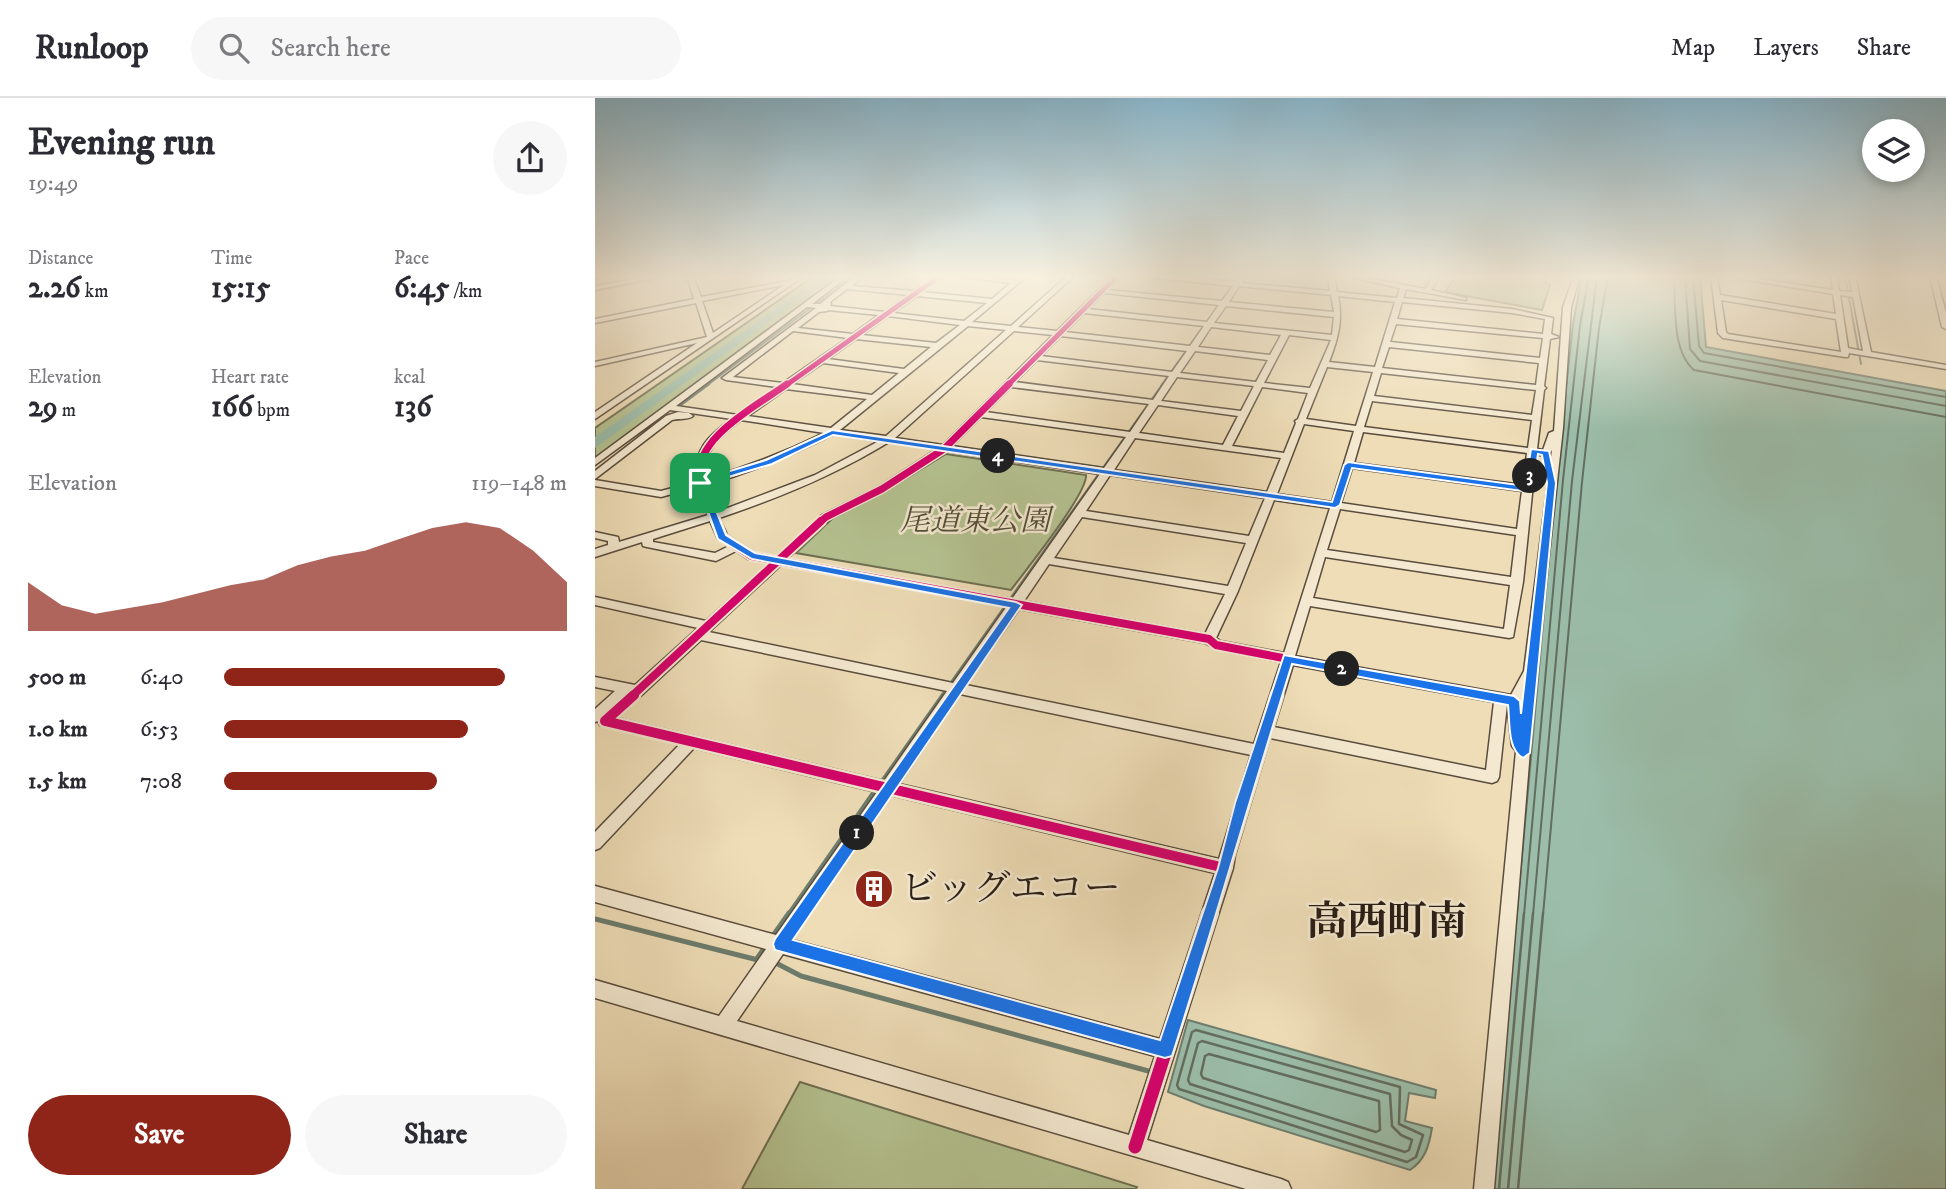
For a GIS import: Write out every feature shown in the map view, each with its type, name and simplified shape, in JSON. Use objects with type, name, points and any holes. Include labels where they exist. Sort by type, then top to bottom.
[{"type":"street","points":[[707,327],[711,338]]},
{"type":"street","points":[[595,416],[727,327]]},
{"type":"street","points":[[595,462],[775,327]]},
{"type":"street","points":[[795,327],[726,379],[876,398]]},
{"type":"street","points":[[867,327],[737,418],[713,438],[704,450],[699,465],[700,483],[722,537],[735,547],[752,556],[777,562],[1209,639],[1216,645],[1507,700]]},
{"type":"street","points":[[595,483],[661,494],[777,459],[832,432],[963,327]]},
{"type":"street","points":[[1004,327],[1273,358]]},
{"type":"street","points":[[595,718],[705,631],[826,517],[882,489],[944,449],[1066,327]]},
{"type":"street","points":[[722,1027],[881,787],[1010,604],[1046,560],[1079,513],[1103,472],[1205,327]]},
{"type":"street","points":[[1225,327],[1335,338]]},
{"type":"street","points":[[1209,639],[1232,591],[1299,421],[1325,364],[1336,327]]},
{"type":"street","points":[[1135,1147],[1225,868],[1258,751],[1322,553],[1390,327]]},
{"type":"street","points":[[1451,327],[1552,337]]},
{"type":"street","points":[[1550,327],[1552,337],[1563,355]]},
{"type":"street","points":[[1307,601],[1509,634],[1545,361],[1552,337],[1559,327]]},
{"type":"street","points":[[1265,731],[1492,777],[1507,700],[1530,671],[1559,428],[1564,327]]},
{"type":"street","points":[[1721,327],[1722,333],[1726,336],[1867,353],[1946,367]]},
{"type":"street","points":[[1841,327],[1845,352]]},
{"type":"street","points":[[1862,327],[1867,353]]},
{"type":"street","points":[[595,553],[817,479],[859,458],[887,440],[1014,328]]},
{"type":"street","points":[[792,329],[940,346]]},
{"type":"street","points":[[1226,448],[1286,333]]},
{"type":"street","points":[[595,364],[711,338]]},
{"type":"street","points":[[1385,344],[1545,361]]},
{"type":"street","points":[[1037,358],[1313,391]]},
{"type":"street","points":[[820,360],[908,372]]},
{"type":"street","points":[[1325,364],[1542,388]]},
{"type":"street","points":[[1010,384],[1244,414]]},
{"type":"street","points":[[1369,398],[1537,418]]},
{"type":"street","points":[[668,407],[1522,533]]},
{"type":"street","points":[[595,476],[669,418],[699,413]]},
{"type":"street","points":[[979,414],[1286,456]]},
{"type":"street","points":[[1299,421],[1546,453]]},
{"type":"street","points":[[1552,483],[1546,453],[1553,432],[1559,428]]},
{"type":"street","points":[[1348,465],[1529,489]]},
{"type":"street","points":[[1079,513],[1251,540]]},
{"type":"street","points":[[595,535],[614,538],[613,548]]},
{"type":"street","points":[[648,537],[647,544],[716,557],[735,547]]},
{"type":"street","points":[[1322,553],[1517,582]]},
{"type":"street","points":[[1046,560],[1232,591]]},
{"type":"street","points":[[595,601],[705,631],[950,688],[1258,751]]},
{"type":"street","points":[[1484,1189],[1532,653]]},
{"type":"street","points":[[595,682],[633,690]]},
{"type":"street","points":[[633,690],[605,721],[1225,868]]},
{"type":"street","points":[[1507,700],[1523,753]]},
{"type":"street","points":[[595,843],[691,742]]},
{"type":"street","points":[[595,894],[771,951],[1163,1057]]},
{"type":"street","points":[[595,989],[1281,1189]]},
{"type":"green space","points":[[741,327],[771,327],[595,458],[595,428]]},
{"type":"green space","name":"尾道東公園","points":[[946,454],[1086,475],[1084,484],[1067,514],[1011,590],[796,553],[835,516],[897,484]]},
{"type":"green space","points":[[800,1082],[1137,1187],[742,1189]]},
{"type":"water","points":[[1573,327],[1704,327],[1706,347],[1946,391],[1946,1189],[1492,1189],[1556,480]]},
{"type":"water","points":[[1188,1020],[1436,1090],[1435,1098],[1409,1093],[1405,1121],[1432,1128],[1423,1157],[1410,1170],[1204,1106],[1168,1092]]},
{"type":"waterway","points":[[595,444],[757,327]]},
{"type":"waterway","points":[[706,386],[785,327]]},
{"type":"waterway","points":[[1161,386],[1203,327]]},
{"type":"waterway","points":[[1854,327],[1861,364]]},
{"type":"waterway","points":[[678,407],[709,384]]},
{"type":"waterway","points":[[1064,523],[1163,384]]},
{"type":"waterway","points":[[942,696],[1066,521]]},
{"type":"waterway","points":[[881,783],[943,695]]},
{"type":"waterway","points":[[788,915],[876,789]]},
{"type":"waterway","points":[[772,937],[789,913]]},
{"type":"waterway","points":[[595,919],[756,960]]},
{"type":"waterway","points":[[756,960],[765,947]]},
{"type":"waterway","points":[[756,960],[762,961]]},
{"type":"waterway","points":[[774,962],[801,976],[1152,1072]]},
{"type":"cycle path","points":[[868,327],[725,428],[704,450],[699,465],[700,483],[722,537],[752,556],[1209,639],[1216,645],[1288,659],[1225,868],[1135,1147]]},
{"type":"cycle path","points":[[1066,327],[944,449],[882,489],[826,517],[605,721],[1225,868]]},
{"type":"place","name":"ビッグエコー","points":[[874,889]]},
{"type":"district","name":"高西町南","points":[[1387,923]]},
{"type":"route","points":[[832,432],[1335,505],[1348,465],[1529,489],[1534,451],[1546,453],[1552,483],[1523,753],[1519,747],[1514,701],[1288,659],[1242,803],[1225,868],[1165,1050],[781,944],[1016,605],[752,556],[722,537],[700,483],[769,462],[832,432]]}]
